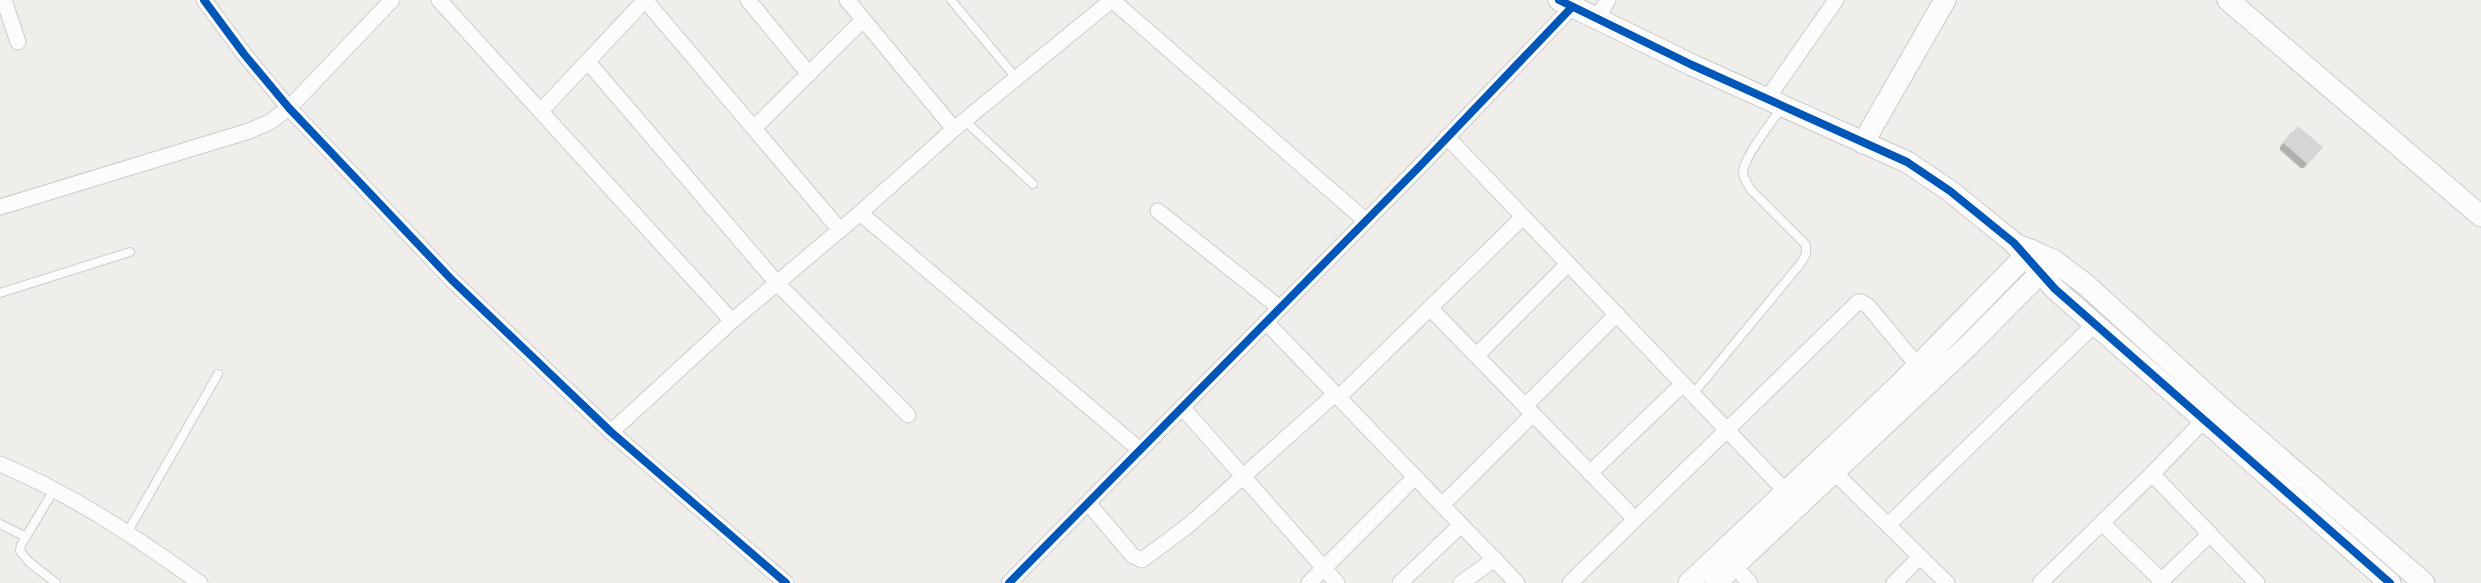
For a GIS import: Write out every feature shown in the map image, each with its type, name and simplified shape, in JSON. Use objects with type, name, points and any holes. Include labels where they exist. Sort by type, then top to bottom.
[{"type":"street","points":[[4,0],[18,42]]},
{"type":"street","points":[[204,0],[244,54],[289,108],[452,280],[611,432],[786,583]]},
{"type":"street","points":[[0,207],[270,122],[289,108],[392,0]]},
{"type":"street","points":[[439,0],[732,321]]},
{"type":"street","points":[[541,111],[645,0],[840,230]]},
{"type":"street","points":[[748,0],[808,74]]},
{"type":"street","points":[[848,0],[863,20],[959,124]]},
{"type":"street","points":[[611,432],[732,321],[860,213],[959,124],[1017,80],[1112,0],[1366,220]]},
{"type":"street","points":[[1596,19],[1608,0]]},
{"type":"street","points":[[1774,102],[1836,0]]},
{"type":"street","points":[[1863,143],[1945,0]]},
{"type":"street","points":[[2228,0],[2481,216]]},
{"type":"street","points":[[1009,583],[1447,137],[1565,4],[1907,162],[1928,175],[2046,267],[2095,324],[2212,412],[2424,583]]},
{"type":"street","points":[[754,128],[863,20]]},
{"type":"street","points":[[588,62],[777,283],[908,416]]},
{"type":"street","points":[[1447,137],[1792,498]]},
{"type":"street","points":[[1158,211],[1280,308]]},
{"type":"street","points":[[860,213],[1140,450]]},
{"type":"street","points":[[1088,503],[1133,556],[1142,561],[1188,525],[1337,395],[1523,217]]},
{"type":"street","points":[[1716,583],[2023,250]]},
{"type":"street","points":[[1476,356],[1568,264]]},
{"type":"street","points":[[2046,267],[2085,284],[2212,412],[2390,583]]},
{"type":"street","points":[[1689,583],[1792,498],[1834,472],[1958,355],[2046,267]]},
{"type":"street","points":[[1570,583],[1858,302],[1868,306],[1918,366]]},
{"type":"street","points":[[1430,308],[1635,519]]},
{"type":"street","points":[[1442,505],[1617,314]]},
{"type":"street","points":[[1266,322],[1517,583]]},
{"type":"street","points":[[1888,525],[2095,324]]},
{"type":"street","points":[[1590,473],[1688,389]]},
{"type":"street","points":[[1182,407],[1336,583]]},
{"type":"street","points":[[2040,583],[2212,412]]},
{"type":"street","points":[[0,464],[54,490],[127,532],[200,583]]},
{"type":"street","points":[[1834,472],[1947,583]]},
{"type":"street","points":[[2152,474],[2257,583]]},
{"type":"street","points":[[1309,583],[1415,477]]},
{"type":"street","points":[[2102,523],[2161,582],[2210,534]]},
{"type":"street","points":[[1400,583],[1461,525]]},
{"type":"street","points":[[1894,583],[1920,557]]},
{"type":"street","points":[[1461,583],[1495,560]]},
{"type":"street","points":[[1734,566],[1750,583]]},
{"type":"lane","points":[[951,0],[1017,80]]},
{"type":"lane","points":[[1688,389],[1806,254],[1806,245],[1751,190],[1745,181],[1743,172],[1774,102]]},
{"type":"lane","points":[[959,124],[1033,184]]},
{"type":"lane","points":[[0,293],[130,252]]},
{"type":"lane","points":[[127,532],[218,374]]},
{"type":"lane","points":[[54,490],[21,545],[20,551],[23,557],[56,583]]},
{"type":"lane","points":[[0,524],[26,537]]},
{"type":"building","points":[[2298,126],[2323,147],[2308,164],[2284,143]]},
{"type":"cycle path","points":[[204,0],[244,54],[289,108],[452,280],[611,432],[786,583]]},
{"type":"cycle path","points":[[1559,0],[1692,65],[1907,162],[1950,191],[2014,243],[2055,289],[2390,583]]},
{"type":"cycle path","points":[[1009,583],[1419,167],[1572,7]]}]
